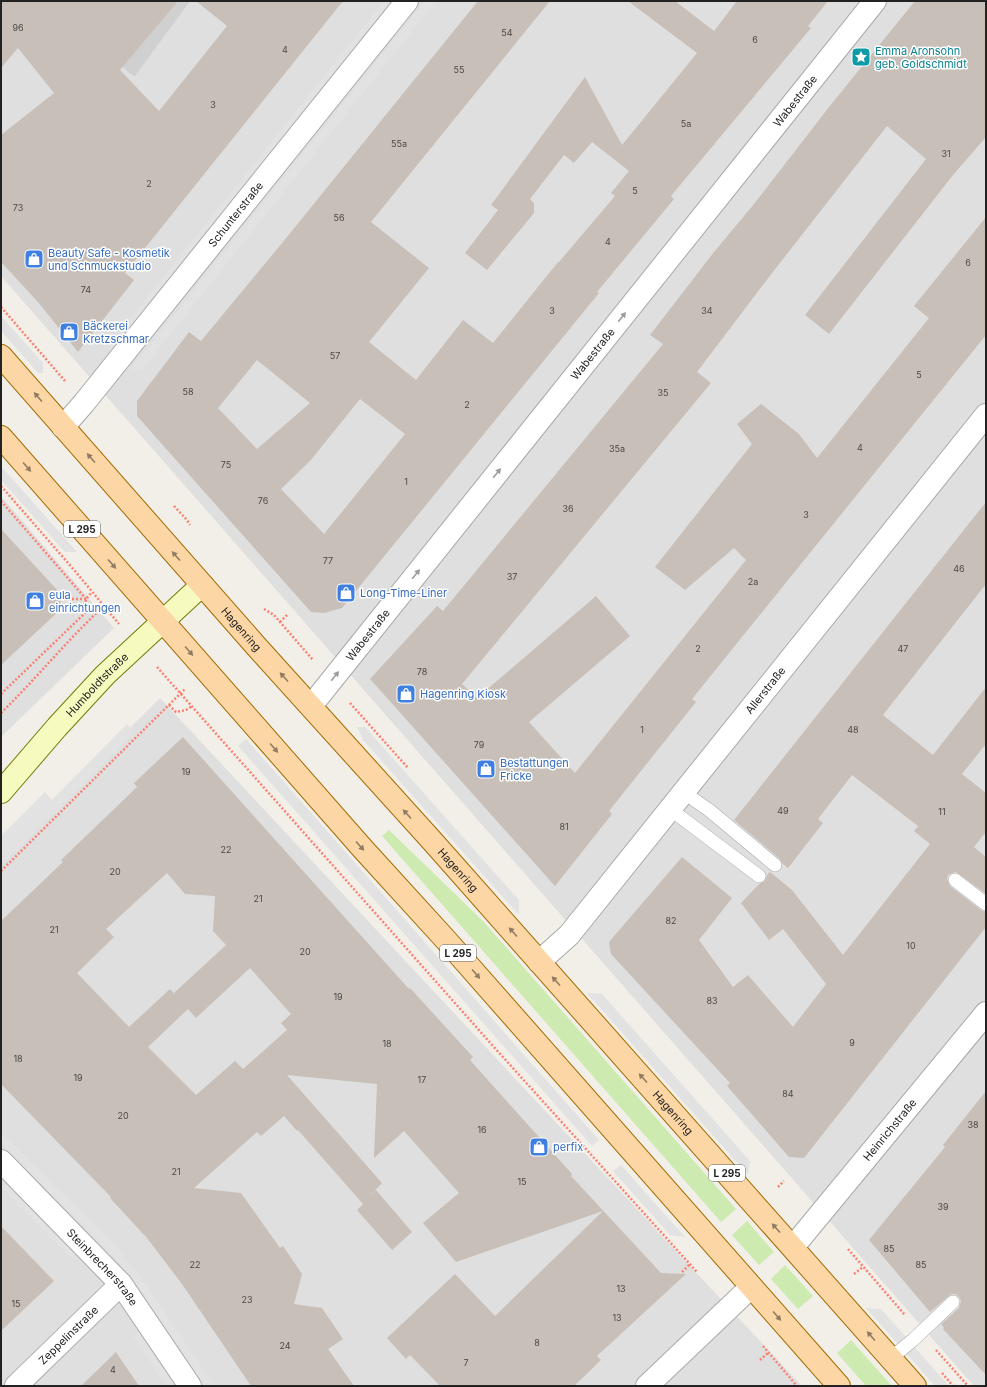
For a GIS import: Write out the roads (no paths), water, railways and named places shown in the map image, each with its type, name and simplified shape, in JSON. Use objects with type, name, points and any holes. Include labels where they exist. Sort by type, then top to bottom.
[{"type":"main road","name":"Hagenring","points":[[1,356],[202,585],[793,1247],[915,1386]]},
{"type":"main road","name":"L 295","points":[[1,437],[363,849],[451,946],[839,1386]]},
{"type":"main road","name":"Humboldtstraße","points":[[1,792],[96,684],[202,585]]},
{"type":"street","name":"Schunterstraße","points":[[63,427],[84,403],[407,1]]},
{"type":"street","name":"Wabestraße","points":[[310,706],[875,1]]},
{"type":"street","name":"Allerstraße","points":[[539,962],[569,935],[986,415]]},
{"type":"street","name":"Heinrichstraße","points":[[793,1247],[986,1013]]},
{"type":"street","name":"Steinbrecherstraße","points":[[1,1161],[121,1284],[190,1386]]},
{"type":"street","name":"Zeppelinstraße","points":[[16,1386],[121,1284]]},
{"type":"street","points":[[647,1386],[751,1287]]},
{"type":"lane","points":[[683,792],[709,810],[775,865]]},
{"type":"lane","points":[[670,809],[759,876]]},
{"type":"lane","points":[[955,880],[986,904]]},
{"type":"lane","points":[[891,1358],[913,1340],[953,1302]]},
{"type":"place","name":"Emma Aronsohn geb. Goldschmidt","points":[[861,57]]},
{"type":"place","name":"Beauty Safe - Kosmetik und Schmuckstudio","points":[[34,259]]},
{"type":"place","name":"Bäckerei Kretzschmar","points":[[69,332]]},
{"type":"place","name":"Long-Time-Liner","points":[[346,593]]},
{"type":"place","name":"eula einrichtungen","points":[[35,601]]},
{"type":"place","name":"Hagenring Kiosk","points":[[406,694]]},
{"type":"place","name":"Bestattungen Fricke","points":[[486,769]]},
{"type":"place","name":"perfix","points":[[539,1147]]}]
